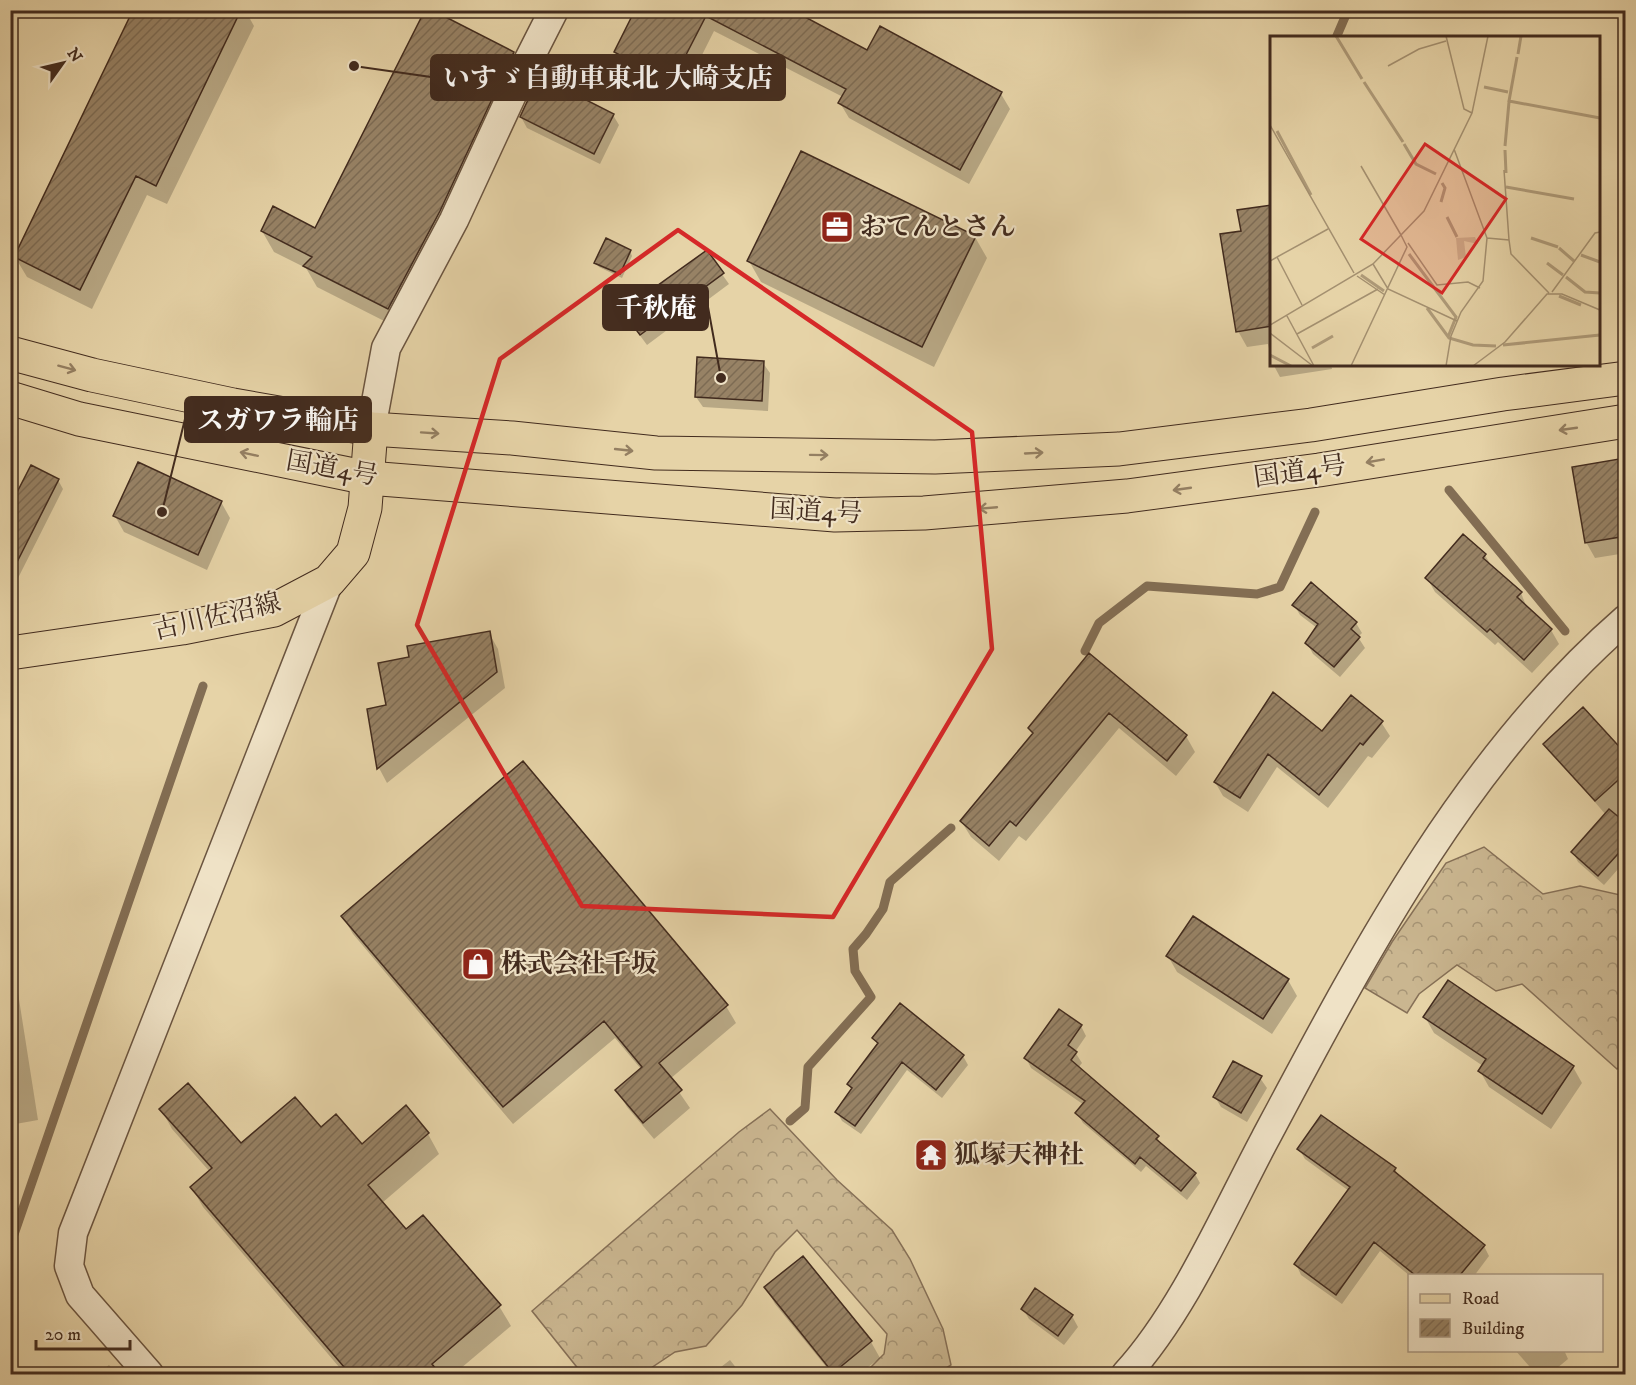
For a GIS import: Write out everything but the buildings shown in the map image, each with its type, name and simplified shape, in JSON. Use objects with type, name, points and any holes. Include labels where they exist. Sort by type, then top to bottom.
[{"type":"main road","name":"国道4号","points":[[10,353],[92,375],[233,405],[371,429],[512,438],[656,453],[946,457],[1119,449],[1311,425],[1503,394],[1626,378]]},
{"type":"main road","name":"国道4号","points":[[10,398],[79,419],[368,478],[835,515],[924,513],[1138,495],[1319,470],[1626,421]]},
{"type":"main road","name":"古川佐沼線","points":[[10,653],[182,628],[274,610],[329,581],[353,553],[365,508],[371,429]]},
{"type":"street","points":[[371,429],[386,348],[453,220],[554,10]]},
{"type":"street","points":[[149,1374],[80,1295],[69,1266],[73,1233],[329,581]]},
{"type":"street","points":[[1126,1374],[1141,1358],[1170,1316],[1376,933],[1448,822],[1530,715],[1583,656],[1626,619]]},
{"type":"highlighted area","points":[[678,230],[972,432],[992,649],[833,917],[582,906],[417,625],[500,359]]},
{"type":"green space","points":[[1484,847],[1543,894],[1580,886],[1625,896],[1626,1061],[1617,1069],[1522,984],[1496,991],[1457,965],[1419,994],[1407,1013],[1365,988],[1392,942],[1446,863]]},
{"type":"green space","points":[[770,1109],[837,1180],[892,1230],[910,1259],[943,1329],[951,1365],[937,1374],[864,1374],[884,1354],[887,1334],[797,1230],[775,1252],[742,1305],[706,1346],[675,1352],[642,1374],[590,1374],[580,1371],[532,1311],[739,1132]]},
{"type":"waterway","points":[[1337,36],[1348,10]]},
{"type":"waterway","points":[[1449,490],[1565,631]]},
{"type":"waterway","points":[[1085,651],[1099,623],[1147,586],[1257,594],[1280,587],[1315,512]]},
{"type":"waterway","points":[[10,1246],[203,686]]},
{"type":"waterway","points":[[790,1121],[805,1108],[808,1067],[871,997],[855,971],[853,949],[883,909],[890,882],[951,828]]},
{"type":"place","name":"いすゞ自動車東北 大崎支店","points":[[354,66]]},
{"type":"place","name":"おてんとさん","points":[[837,227]]},
{"type":"place","name":"千秋庵","points":[[721,378]]},
{"type":"place","name":"スガワラ輪店","points":[[162,512]]},
{"type":"place","name":"株式会社千坂","points":[[478,964]]},
{"type":"place","name":"狐塚天神社","points":[[931,1155]]}]
